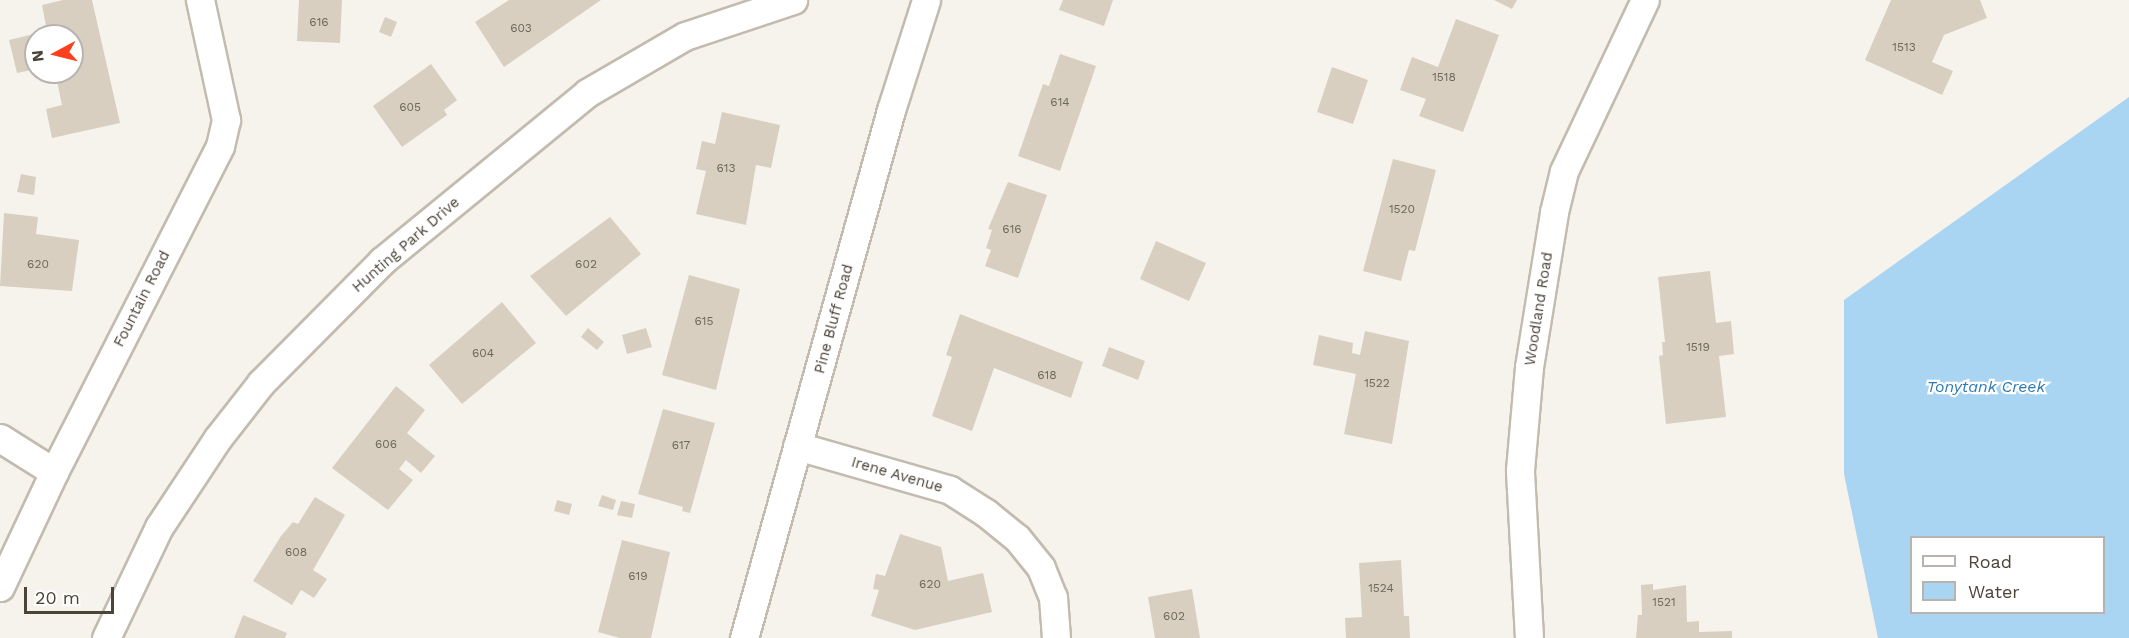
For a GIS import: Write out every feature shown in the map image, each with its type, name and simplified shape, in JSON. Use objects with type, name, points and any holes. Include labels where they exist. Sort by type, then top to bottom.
[{"type":"street","name":"Fountain Road","points":[[1,583],[54,471],[220,146],[226,120],[200,0]]},
{"type":"street","name":"Hunting Park Drive","points":[[106,638],[159,526],[218,438],[261,383],[382,261],[587,93],[685,36],[793,0]]},
{"type":"street","name":"Pine Bluff Road","points":[[744,638],[926,0]]},
{"type":"street","name":"Woodland Road","points":[[1529,638],[1520,470],[1529,368],[1554,212],[1564,171],[1645,0]]},
{"type":"street","points":[[0,438],[54,471]]},
{"type":"street","name":"Irene Avenue","points":[[797,446],[950,490],[986,513],[1017,538],[1041,568],[1053,597],[1056,638]]},
{"type":"water","name":"Tonytank Creek","points":[[2129,97],[2129,638],[1878,638],[1844,474],[1844,300]]},
{"type":"building","points":[[63,0],[92,0],[120,123],[52,138],[46,109],[62,105],[58,84],[84,84],[84,24],[46,24],[42,5]]},
{"type":"building","points":[[299,0],[342,0],[340,43],[297,41]]},
{"type":"building","points":[[509,0],[601,0],[504,67],[475,22]]},
{"type":"building","points":[[1063,0],[1113,0],[1104,26],[1059,10]]},
{"type":"building","points":[[1494,0],[1517,0],[1512,9]]},
{"type":"building","points":[[1891,0],[1980,0],[1987,18],[1944,35],[1932,62],[1953,71],[1942,95],[1865,60]]},
{"type":"building","points":[[385,17],[397,22],[391,37],[379,32]]},
{"type":"building","points":[[1456,19],[1499,35],[1463,132],[1419,116],[1426,99],[1400,90],[1412,57],[1438,67]]},
{"type":"building","points":[[24,36],[24,72],[17,73],[9,40]]},
{"type":"building","points":[[1060,54],[1096,66],[1060,171],[1018,156],[1043,84],[1049,86]]},
{"type":"building","points":[[431,64],[457,100],[444,110],[447,115],[402,147],[373,106]]},
{"type":"building","points":[[1332,67],[1368,80],[1353,124],[1317,112]]},
{"type":"building","points":[[722,112],[780,125],[771,168],[756,165],[746,225],[696,214],[706,171],[696,169],[702,141],[715,144]]},
{"type":"building","points":[[1393,159],[1436,170],[1415,251],[1409,250],[1401,281],[1363,271]]},
{"type":"building","points":[[21,174],[36,177],[34,195],[17,192]]},
{"type":"building","points":[[1008,182],[1047,195],[1018,278],[985,266],[991,250],[986,248],[992,230],[988,229]]},
{"type":"building","points":[[4,213],[38,217],[36,234],[79,240],[72,291],[0,286]]},
{"type":"building","points":[[610,217],[641,254],[566,316],[530,276]]},
{"type":"building","points":[[1156,241],[1206,263],[1189,301],[1140,279]]},
{"type":"building","points":[[1710,271],[1716,323],[1731,321],[1734,354],[1719,356],[1726,417],[1666,424],[1659,356],[1663,355],[1662,342],[1665,342],[1658,277]]},
{"type":"building","points":[[689,275],[740,289],[716,390],[662,375]]},
{"type":"building","points":[[502,302],[536,343],[462,404],[429,365]]},
{"type":"building","points":[[960,314],[1083,362],[1071,398],[994,368],[972,431],[932,416],[952,357],[946,355]]},
{"type":"building","points":[[588,328],[604,342],[597,350],[581,337]]},
{"type":"building","points":[[646,328],[652,347],[627,354],[622,335]]},
{"type":"building","points":[[1365,331],[1409,341],[1392,444],[1344,434],[1356,374],[1313,365],[1319,335],[1353,343],[1352,353],[1360,355]]},
{"type":"building","points":[[1109,347],[1145,361],[1138,380],[1102,366]]},
{"type":"building","points":[[396,386],[425,410],[407,433],[435,456],[421,473],[406,460],[399,469],[413,480],[388,510],[332,468]]},
{"type":"building","points":[[663,409],[715,423],[690,513],[682,511],[683,507],[638,494]]},
{"type":"building","points":[[602,495],[616,500],[613,510],[598,506]]},
{"type":"building","points":[[315,497],[345,515],[313,570],[327,579],[314,598],[301,590],[292,605],[253,581],[281,536],[293,522],[298,524]]},
{"type":"building","points":[[557,500],[572,504],[569,515],[554,511]]},
{"type":"building","points":[[621,501],[635,504],[632,518],[617,515]]},
{"type":"building","points":[[900,534],[941,547],[948,581],[983,573],[992,612],[915,630],[871,616],[879,590],[873,589],[876,574],[885,576]]},
{"type":"building","points":[[622,540],[670,552],[651,638],[620,638],[598,632]]},
{"type":"building","points":[[1401,560],[1404,616],[1409,616],[1410,638],[1346,638],[1345,618],[1362,617],[1359,563]]},
{"type":"building","points":[[1653,584],[1653,590],[1686,585],[1687,622],[1699,621],[1699,632],[1732,631],[1732,638],[1636,638],[1638,615],[1642,615],[1641,585]]},
{"type":"building","points":[[1192,589],[1200,638],[1155,638],[1148,597]]},
{"type":"building","points":[[243,615],[287,633],[285,638],[234,638]]}]
